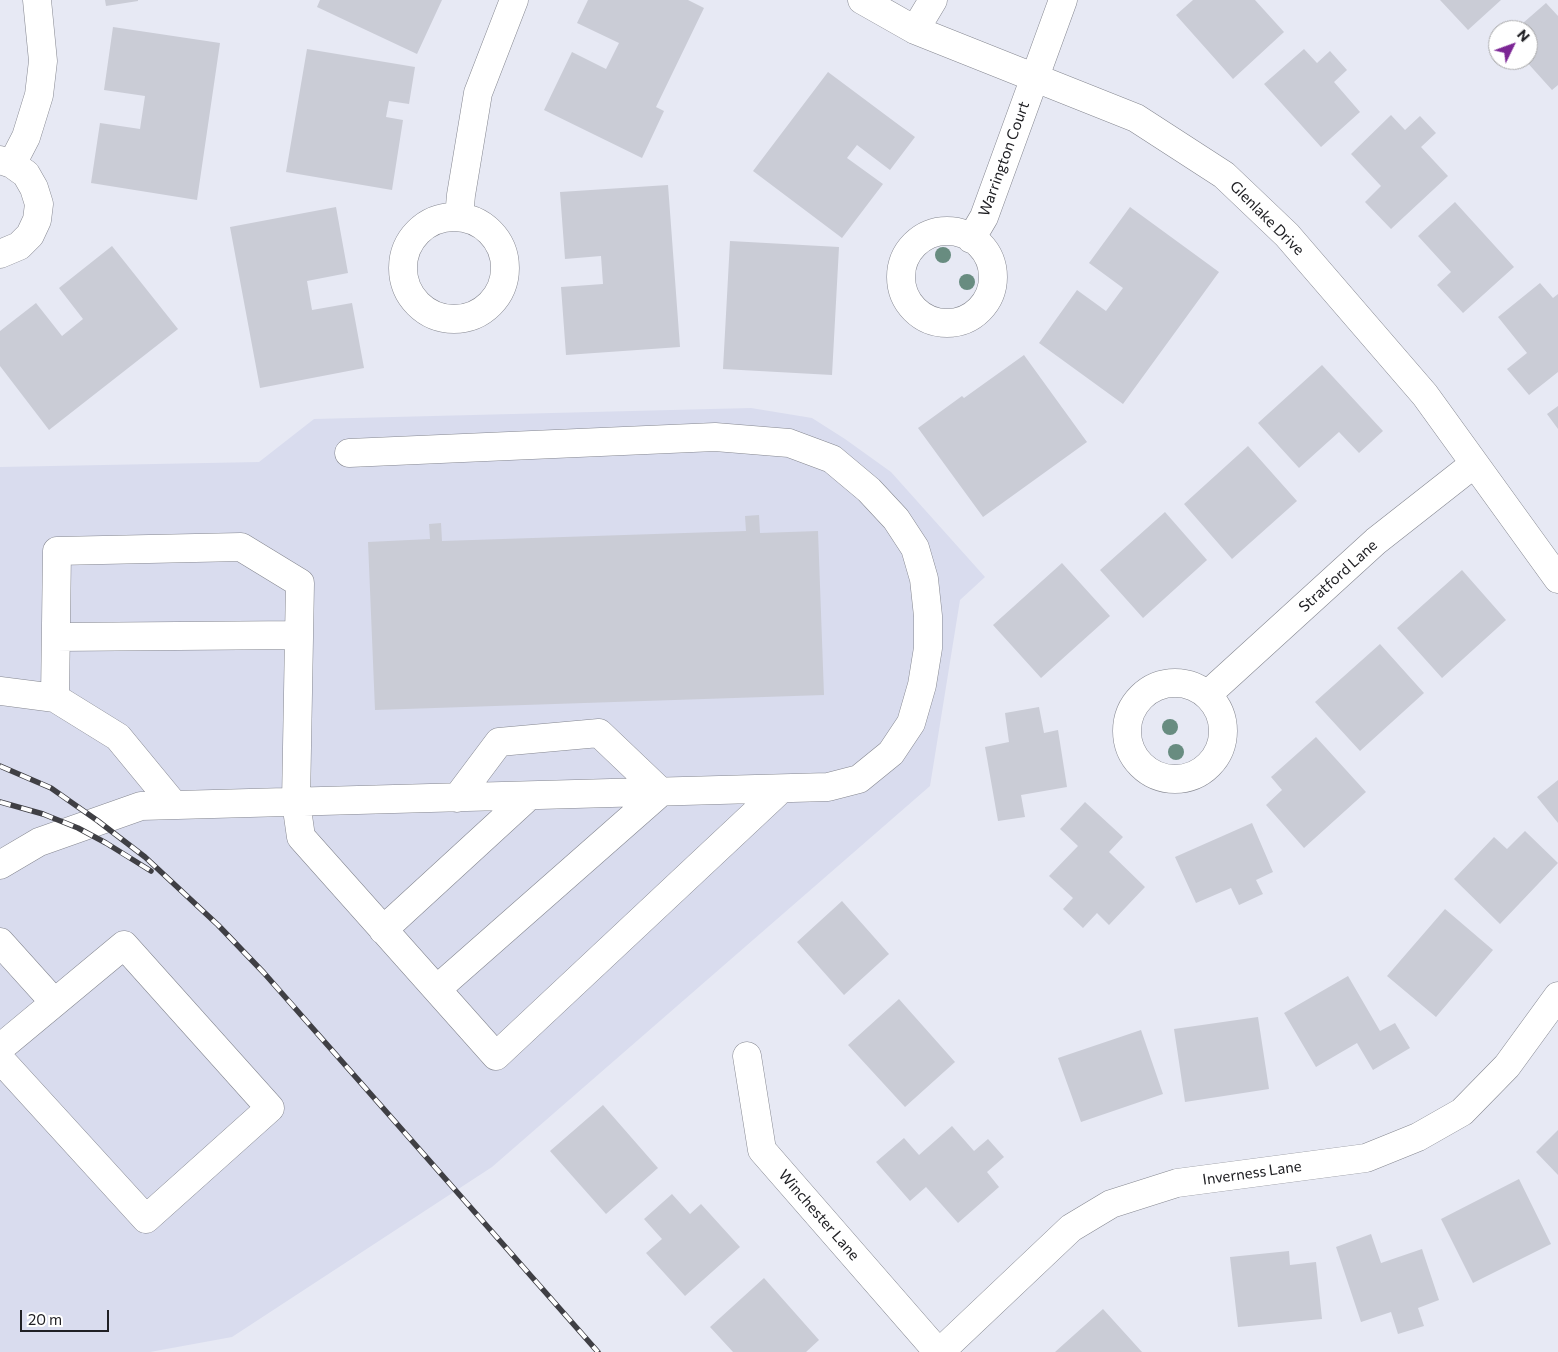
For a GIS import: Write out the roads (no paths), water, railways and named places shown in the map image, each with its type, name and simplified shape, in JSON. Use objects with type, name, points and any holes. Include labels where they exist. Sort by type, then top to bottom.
[{"type":"street","points":[[0,254],[19,246],[30,234],[37,220],[39,204],[34,188],[26,174],[6,162],[26,137],[39,95],[43,61],[36,0]]},
{"type":"street","points":[[459,217],[478,93],[514,0]]},
{"type":"street","name":"Glenlake Drive","points":[[862,0],[915,30],[1136,118],[1224,175],[1300,250],[1425,395],[1558,579]]},
{"type":"street","points":[[915,30],[933,0]]},
{"type":"street","name":"Warrington Court","points":[[971,238],[984,217],[1062,0]]},
{"type":"street","points":[[0,866],[39,842],[141,806],[828,787],[859,779],[891,753],[910,723],[922,685],[928,648],[928,616],[924,579],[915,548],[896,519],[869,490],[832,459],[789,444],[715,437],[349,453]]},
{"type":"street","name":"Stratford Lane","points":[[1207,695],[1376,541],[1474,464]]},
{"type":"street","points":[[55,698],[57,551],[241,547],[300,583],[296,802],[301,837],[496,1056],[780,789]]},
{"type":"street","points":[[56,638],[299,635]]},
{"type":"street","points":[[0,691],[55,698],[118,737],[174,805]]},
{"type":"street","points":[[457,798],[499,742],[599,733],[661,792]]},
{"type":"street","points":[[437,990],[661,792]]},
{"type":"street","points":[[384,930],[529,796]]},
{"type":"street","points":[[0,942],[54,1002]]},
{"type":"street","points":[[0,1048],[124,945],[270,1108],[146,1219],[0,1058]]},
{"type":"street","name":"Inverness Lane","points":[[939,1352],[1070,1228],[1111,1204],[1177,1183],[1366,1158],[1418,1137],[1462,1112],[1507,1066],[1558,996]]},
{"type":"street","name":"Winchester Lane","points":[[747,1056],[762,1150],[939,1352]]},
{"type":"railway","points":[[0,766],[51,788],[98,821],[145,857],[218,925],[264,973],[598,1352]]},
{"type":"railway","points":[[0,802],[43,814],[78,828],[151,871]]}]
